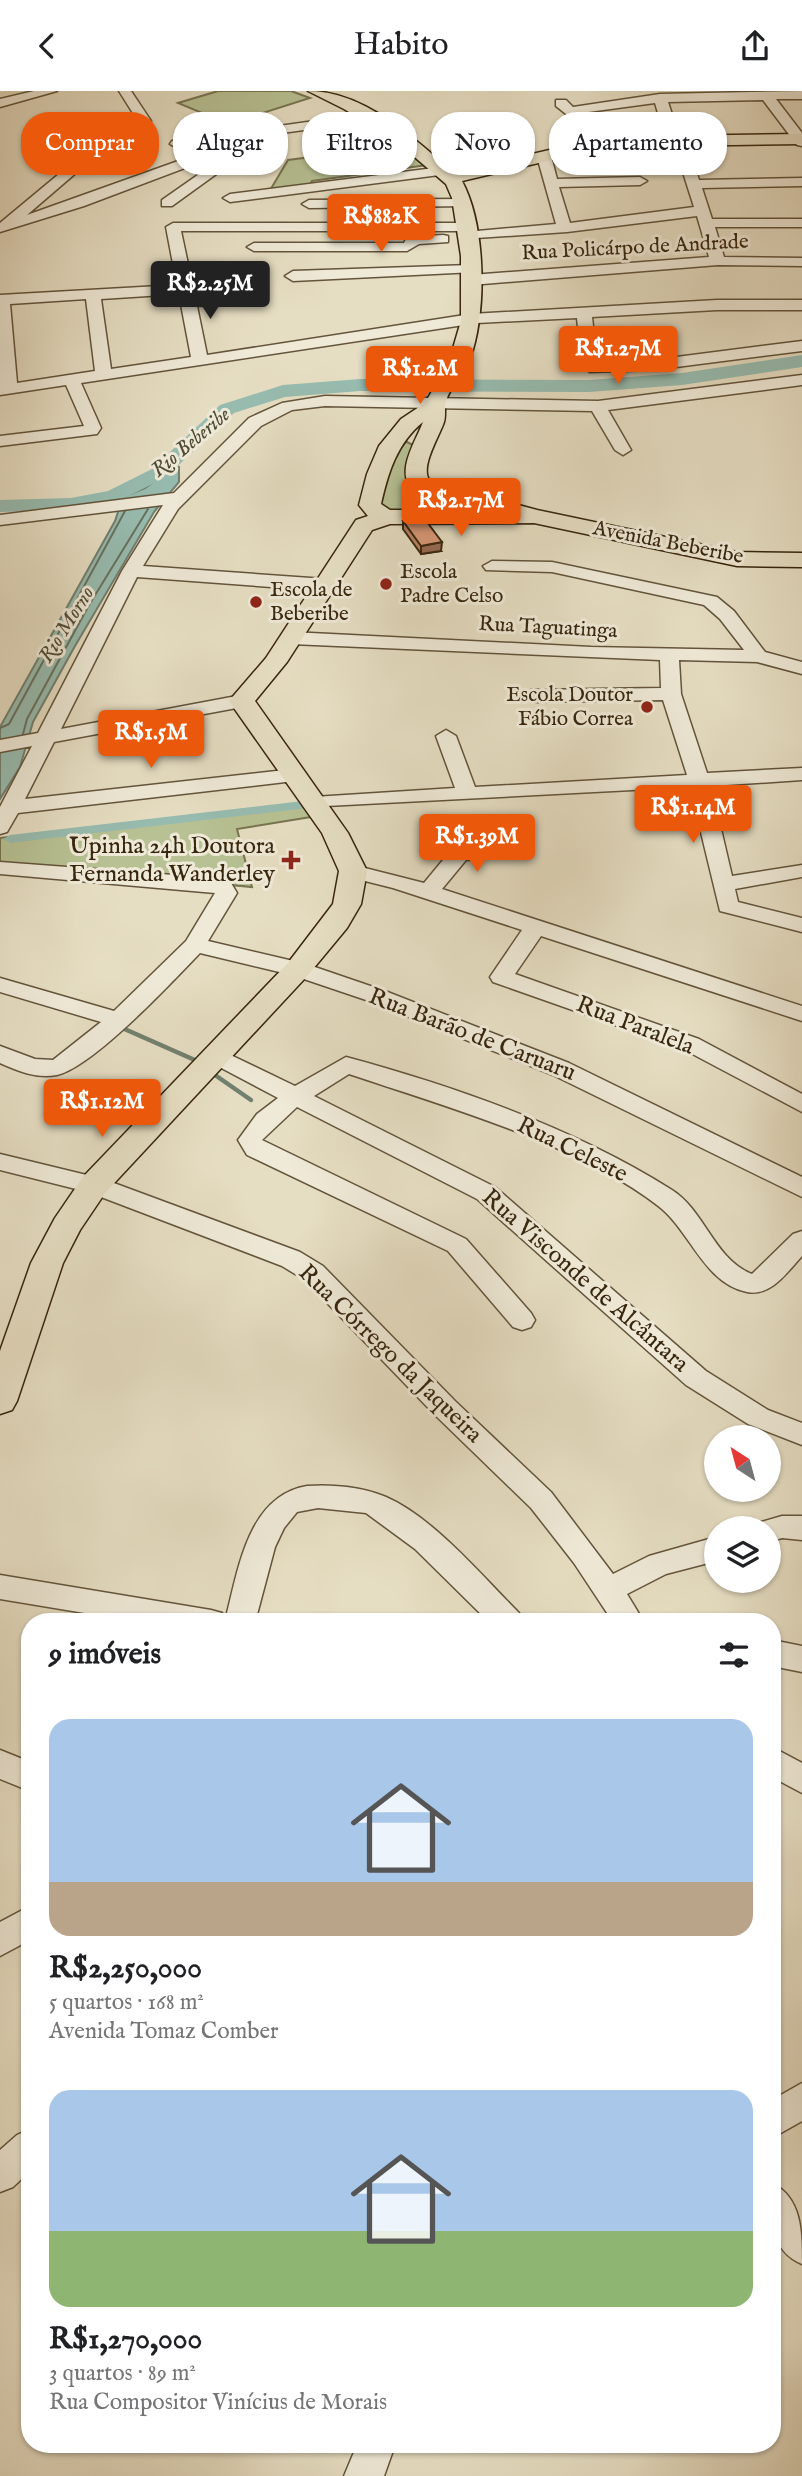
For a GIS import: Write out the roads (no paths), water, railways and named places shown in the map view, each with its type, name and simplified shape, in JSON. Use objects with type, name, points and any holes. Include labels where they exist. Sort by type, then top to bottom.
[{"type":"main road","points":[[316,91],[360,112]]},
{"type":"main road","points":[[727,142],[801,141]]},
{"type":"main road","points":[[399,430],[421,427],[432,433],[440,395],[459,362],[471,320],[470,274],[462,204],[449,177],[417,150]]},
{"type":"main road","points":[[449,177],[549,155]]},
{"type":"main road","points":[[449,177],[549,159]]},
{"type":"main road","points":[[388,517],[377,513],[370,505],[384,455],[399,430],[440,395]]},
{"type":"main road","name":"Avenida Beberibe","points":[[432,433],[414,476],[422,486],[474,508]]},
{"type":"main road","name":"Avenida Beberibe","points":[[388,517],[474,508],[534,516],[737,559],[802,560]]},
{"type":"main road","points":[[0,1401],[47,1263],[66,1226],[94,1185],[298,969],[337,922],[347,904],[353,871],[335,833],[242,701],[262,679],[291,638],[364,525],[388,517]]},
{"type":"street","points":[[0,103],[48,91]]},
{"type":"street","points":[[125,91],[140,112]]},
{"type":"street","points":[[565,107],[581,95]]},
{"type":"street","points":[[766,95],[801,141]]},
{"type":"street","points":[[565,107],[660,98],[802,95]]},
{"type":"street","points":[[660,98],[665,112]]},
{"type":"street","points":[[565,107],[571,112]]},
{"type":"street","points":[[545,160],[560,219],[568,228]]},
{"type":"street","points":[[0,228],[25,222],[173,169]]},
{"type":"street","points":[[25,222],[11,221],[66,175]]},
{"type":"street","points":[[167,203],[206,175]]},
{"type":"street","points":[[691,175],[718,261]]},
{"type":"street","points":[[230,198],[449,177]]},
{"type":"street","points":[[551,183],[640,181]]},
{"type":"street","points":[[695,184],[802,183]]},
{"type":"street","points":[[309,204],[462,204]]},
{"type":"street","points":[[254,241],[407,247],[412,240],[466,234],[703,217],[802,223]]},
{"type":"street","points":[[200,360],[173,227],[466,234]]},
{"type":"street","name":"Rua Policárpo de Andrade","points":[[470,274],[718,261],[802,262]]},
{"type":"street","points":[[293,276],[470,274]]},
{"type":"street","points":[[93,295],[104,375]]},
{"type":"street","points":[[254,297],[93,295],[1,300],[5,390],[471,320],[717,305],[802,305]]},
{"type":"street","points":[[584,314],[587,363],[593,367],[653,365],[802,346]]},
{"type":"street","points":[[0,441],[93,428],[72,380]]},
{"type":"street","points":[[0,828],[13,807],[40,739],[131,571],[174,498],[247,428],[276,410],[325,401],[440,395],[598,406],[801,381]]},
{"type":"street","points":[[598,406],[622,450]]},
{"type":"street","points":[[0,520],[174,498]]},
{"type":"street","points":[[492,566],[551,567],[709,601],[727,615],[758,656]]},
{"type":"street","points":[[131,571],[325,585]]},
{"type":"street","name":"Rua Taguatinga","points":[[291,638],[669,656],[758,656],[802,668]]},
{"type":"street","points":[[669,656],[671,694],[698,780],[726,893],[733,909],[802,925]]},
{"type":"street","points":[[531,696],[671,694]]},
{"type":"street","points":[[0,746],[242,701]]},
{"type":"street","points":[[446,736],[467,794]]},
{"type":"street","points":[[314,803],[802,774]]},
{"type":"street","points":[[13,807],[294,775]]},
{"type":"street","points":[[428,892],[460,854],[522,849]]},
{"type":"street","points":[[0,868],[223,888],[226,893],[195,945],[143,999],[65,1064],[54,1069],[31,1067],[0,1054]]},
{"type":"street","points":[[726,893],[802,870]]},
{"type":"street","points":[[353,871],[428,892],[802,1014]]},
{"type":"street","name":"Rua Paralela","points":[[535,927],[501,977],[691,1044],[802,1104]]},
{"type":"street","name":"Rua Barão de Caruaru","points":[[195,945],[298,969],[396,1004],[585,1079],[802,1188]]},
{"type":"street","points":[[0,985],[116,1019]]},
{"type":"street","name":"Rua Visconde de Alcântara","points":[[216,1056],[486,1193],[696,1378],[758,1417],[802,1434]]},
{"type":"street","name":"Rua Celeste","points":[[297,1096],[346,1065],[514,1120],[668,1199],[682,1212],[727,1272],[746,1285],[755,1286],[763,1281],[802,1240]]},
{"type":"street","points":[[297,1096],[253,1131],[250,1140],[256,1149],[457,1245],[522,1320]]},
{"type":"street","name":"Rua Córrego da Jaqueira","points":[[0,1163],[94,1185],[291,1259],[314,1273],[445,1408],[541,1500],[584,1555],[623,1613]]},
{"type":"street","points":[[242,1613],[258,1556],[273,1522],[289,1503],[316,1497],[356,1500],[378,1506],[431,1549],[499,1613]]},
{"type":"street","points":[[781,1527],[802,1528]]},
{"type":"street","points":[[607,1590],[659,1565],[704,1552]]},
{"type":"street","points":[[0,1587],[157,1613]]},
{"type":"street","points":[[781,1655],[802,1659]]},
{"type":"street","points":[[0,1765],[21,1773]]},
{"type":"street","points":[[781,1766],[802,1779]]},
{"type":"street","points":[[0,1941],[21,1927]]},
{"type":"street","points":[[781,2115],[802,2100]]},
{"type":"street","points":[[0,2174],[21,2155]]},
{"type":"street","points":[[781,2214],[802,2246]]},
{"type":"street","points":[[364,2476],[373,2453]]},
{"type":"water","name":"Rio Morno","points":[[175,466],[179,467],[179,482],[154,512],[75,646],[33,722],[20,767],[0,799],[0,727],[115,521],[123,497],[145,488]]},
{"type":"waterway","name":"Rio Beberibe","points":[[0,506],[71,504],[114,496],[159,473],[227,409],[283,391],[360,385],[589,386],[682,379],[802,361]]},
{"type":"waterway","points":[[10,839],[303,805]]},
{"type":"waterway","points":[[120,1027],[197,1061]]},
{"type":"waterway","points":[[215,1075],[251,1100]]},
{"type":"place","name":"Escola Padre Celso","points":[[386,584]]},
{"type":"place","name":"Escola de Beberibe","points":[[256,602]]},
{"type":"place","name":"Escola Doutor Fábio Correa","points":[[647,707]]},
{"type":"place","name":"Upinha 24h Doutora Fernanda Wanderley","points":[[291,860]]}]
